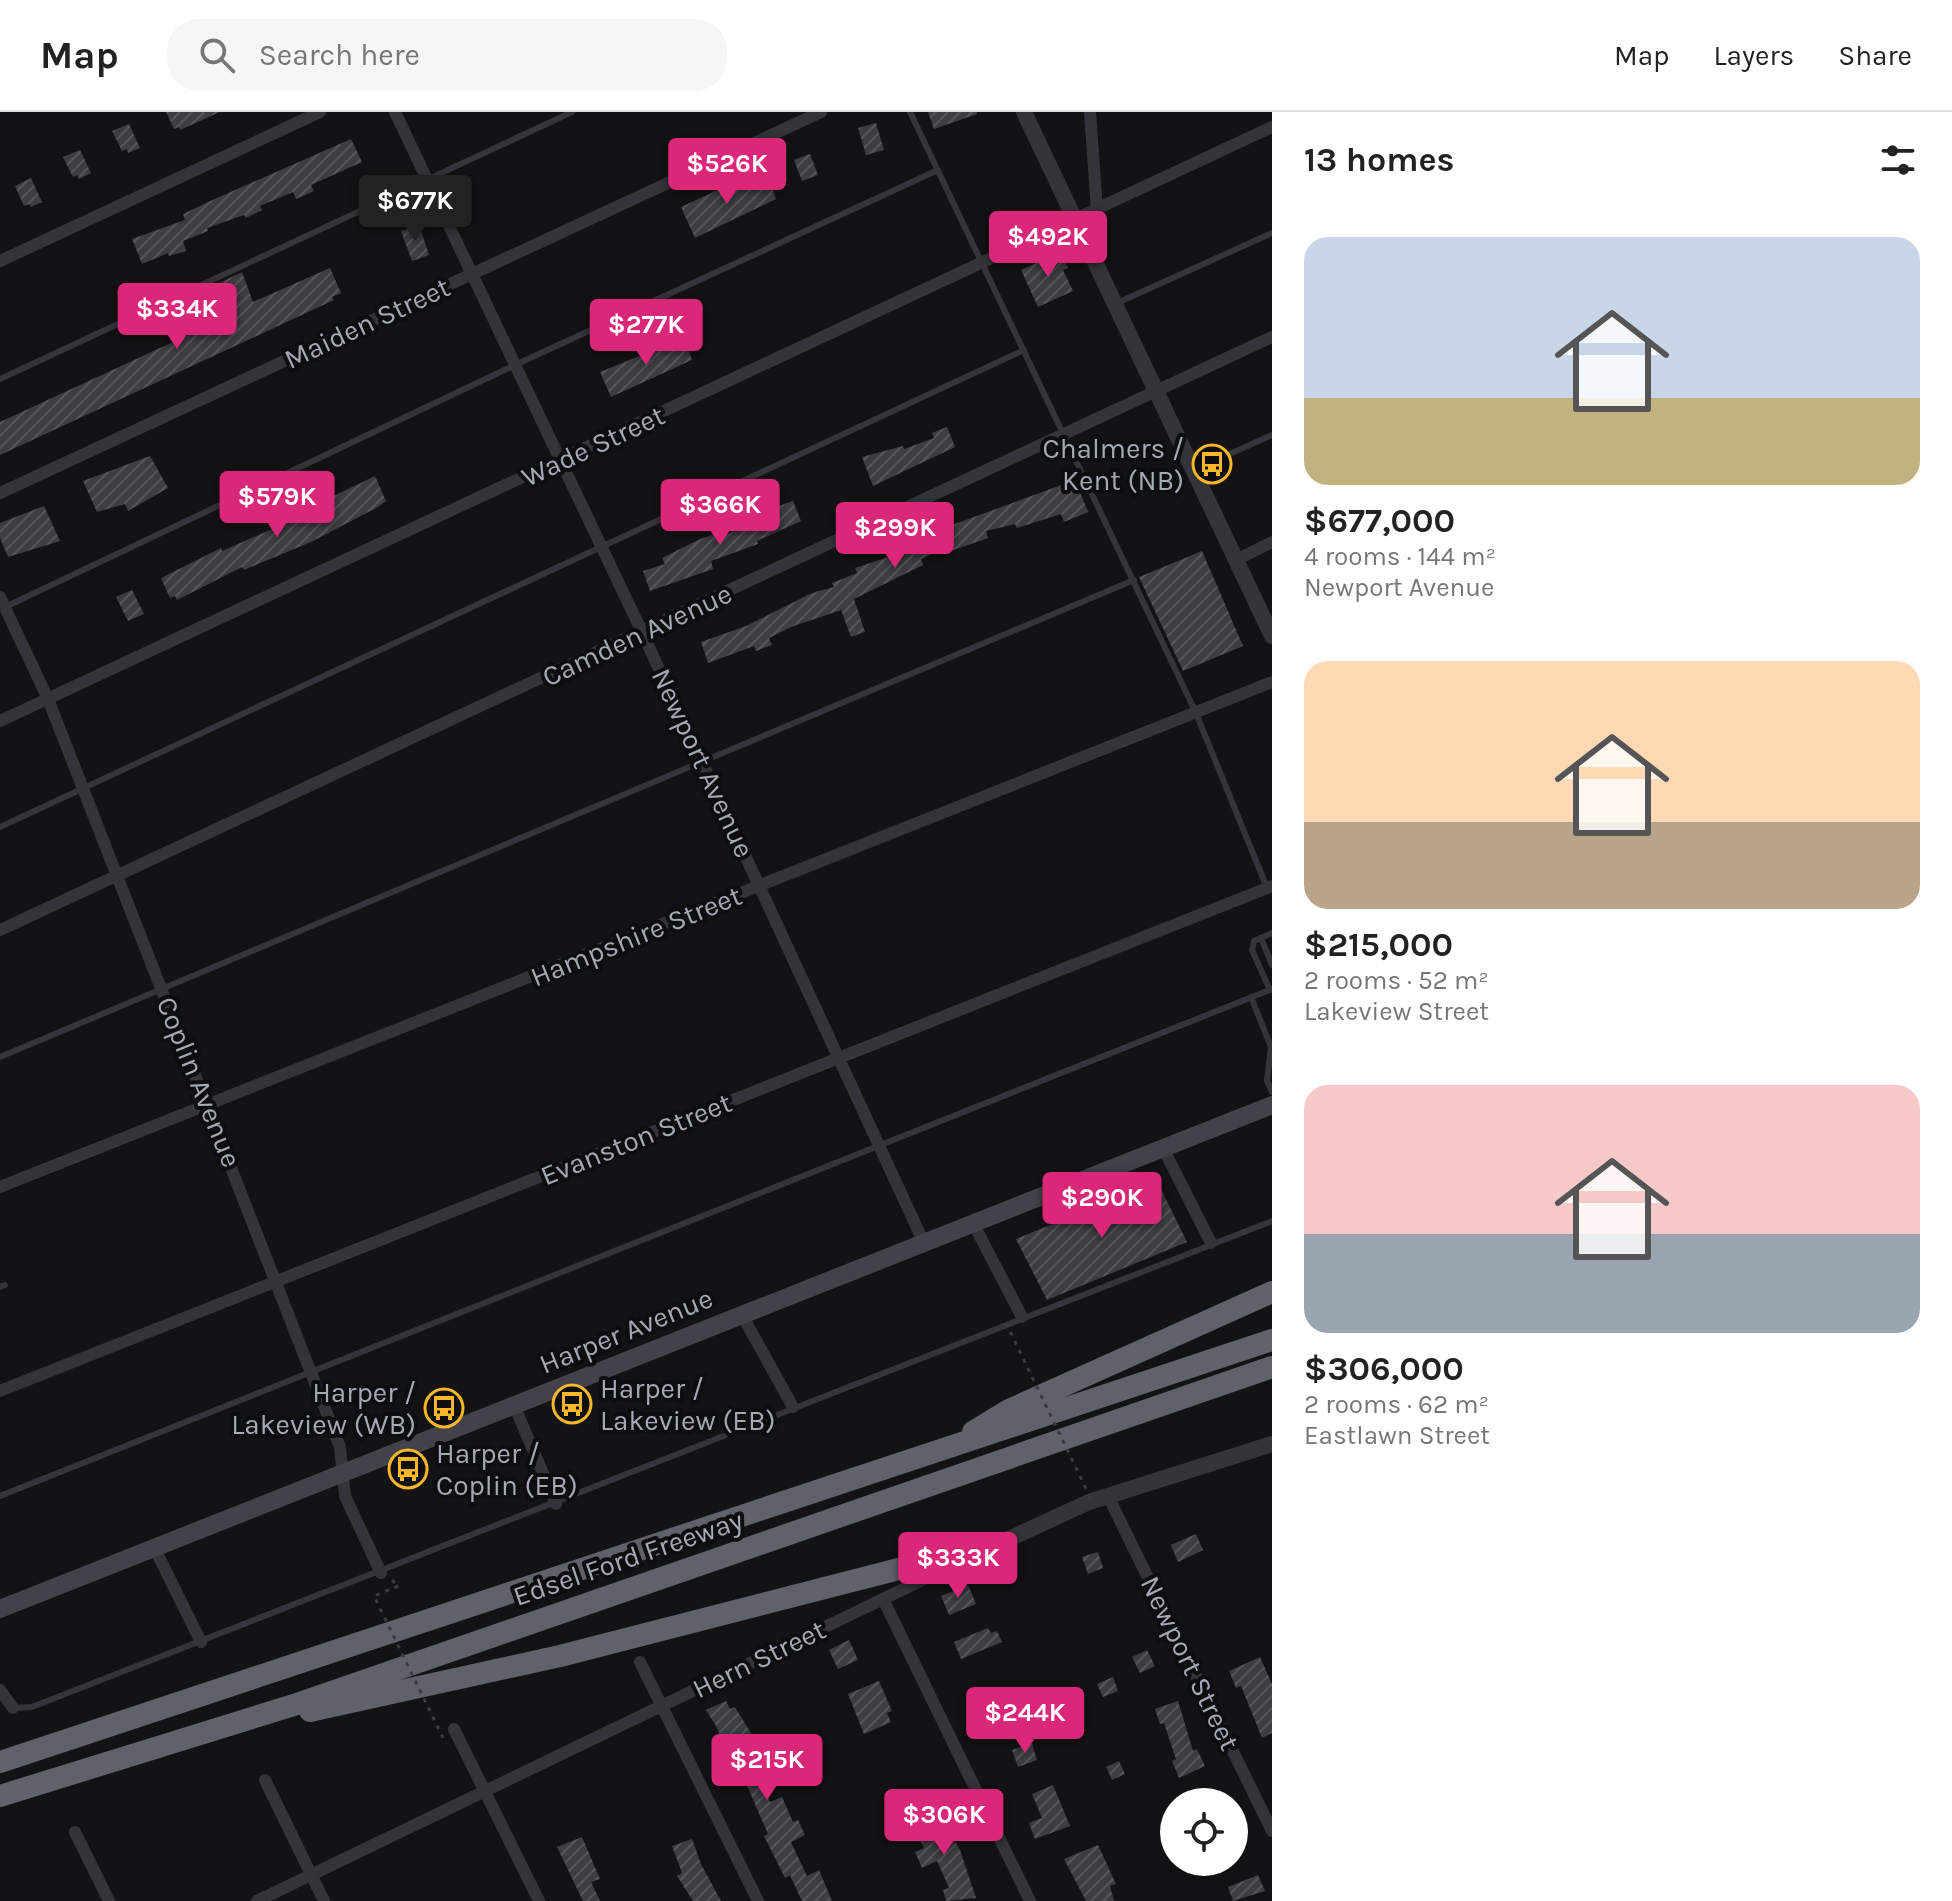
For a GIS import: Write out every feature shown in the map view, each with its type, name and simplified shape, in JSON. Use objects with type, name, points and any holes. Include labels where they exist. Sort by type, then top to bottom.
[{"type":"highway","points":[[937,1454],[1009,1410],[1272,1292]]},
{"type":"highway","name":"Edsel Ford Freeway","points":[[0,1762],[937,1454],[1272,1340]]},
{"type":"highway","name":"Edsel Ford Freeway","points":[[0,1796],[230,1726],[1272,1367]]},
{"type":"highway","points":[[230,1726],[560,1656],[1000,1543]]},
{"type":"main road","name":"Harper Avenue","points":[[0,1609],[1272,1105]]},
{"type":"street","points":[[0,261],[320,112]]},
{"type":"street","name":"Newport Avenue","points":[[395,112],[642,632],[924,1243]]},
{"type":"street","name":"Maiden Street","points":[[0,493],[821,112]]},
{"type":"street","points":[[1024,112],[1272,636]]},
{"type":"street","points":[[1090,112],[1097,210]]},
{"type":"street","name":"Wade Street","points":[[0,721],[983,265],[1272,127]]},
{"type":"street","name":"Camden Avenue","points":[[0,930],[1272,337]]},
{"type":"street","points":[[1236,560],[1272,542]]},
{"type":"street","name":"Coplin Avenue","points":[[2,604],[48,699],[209,1105],[340,1447],[345,1496],[381,1573]]},
{"type":"street","name":"Hampshire Street","points":[[0,1187],[1272,682]]},
{"type":"street","name":"Evanston Street","points":[[0,1391],[1270,887]]},
{"type":"street","points":[[1163,1148],[1211,1243]]},
{"type":"street","points":[[973,1223],[1022,1317]]},
{"type":"street","points":[[742,1315],[793,1407]]},
{"type":"street","points":[[514,1405],[556,1504]]},
{"type":"street","name":"Hern Street","points":[[257,1901],[1000,1543],[1100,1498],[1272,1444]]},
{"type":"street","name":"Newport Street","points":[[1100,1498],[1272,1831]]},
{"type":"street","points":[[154,1547],[201,1642]]},
{"type":"street","points":[[883,1599],[1030,1901]]},
{"type":"street","points":[[640,1662],[758,1901]]},
{"type":"street","points":[[0,1690],[13,1708]]},
{"type":"street","points":[[454,1729],[539,1901]]},
{"type":"street","points":[[265,1780],[324,1901]]},
{"type":"street","points":[[75,1832],[109,1901]]},
{"type":"lane","points":[[0,379],[572,112]]},
{"type":"lane","points":[[910,112],[1196,713],[1270,887]]},
{"type":"lane","points":[[2,604],[938,170]]},
{"type":"lane","points":[[1115,305],[1272,233]]},
{"type":"lane","points":[[0,827],[603,549],[1024,350]]},
{"type":"lane","points":[[1193,470],[1272,435]]},
{"type":"lane","points":[[0,1057],[701,759],[1134,580]]},
{"type":"lane","points":[[0,1496],[1271,989],[1252,950],[1254,941],[1272,933]]},
{"type":"lane","points":[[1261,938],[1272,965]]},
{"type":"lane","points":[[1251,997],[1272,1047],[1267,1081],[1272,1092]]},
{"type":"lane","points":[[13,1708],[32,1707],[381,1573],[793,1407],[1272,1221]]},
{"type":"path","points":[[1006,1323],[1100,1498]]},
{"type":"path","points":[[398,1586],[374,1596],[446,1744]]},
{"type":"building","points":[[166,112],[220,112],[180,130],[179,127],[174,129]]},
{"type":"building","points":[[928,112],[977,112],[977,114],[934,129]]},
{"type":"building","points":[[876,123],[884,150],[866,155],[858,128]]},
{"type":"building","points":[[129,124],[140,148],[128,153],[127,149],[122,151],[112,131]]},
{"type":"building","points":[[351,139],[362,162],[311,185],[314,191],[296,199],[293,192],[260,206],[262,210],[246,218],[244,215],[207,228],[208,231],[183,241],[186,251],[169,256],[168,253],[142,264],[132,239],[185,220],[183,214]]},
{"type":"building","points":[[80,150],[91,173],[79,179],[78,175],[73,177],[63,157]]},
{"type":"building","points":[[810,154],[818,175],[802,181],[794,160]]},
{"type":"building","points":[[768,175],[776,199],[695,238],[681,207],[720,189],[723,195]]},
{"type":"building","points":[[31,178],[42,202],[31,207],[29,204],[24,206],[15,186]]},
{"type":"building","points":[[419,225],[429,255],[412,261],[401,231]]},
{"type":"building","points":[[1060,252],[1068,268],[1063,270],[1073,291],[1038,307],[1021,270]]},
{"type":"building","points":[[330,268],[341,293],[332,297],[334,300],[0,455],[0,422],[199,330],[186,299],[242,272],[253,302]]},
{"type":"building","points":[[684,338],[692,360],[611,397],[600,372]]},
{"type":"building","points":[[947,427],[955,447],[873,486],[862,457],[903,446],[904,449],[934,438],[932,433]]},
{"type":"building","points":[[150,456],[168,488],[128,511],[125,504],[97,512],[83,481]]},
{"type":"building","points":[[375,476],[386,501],[378,507],[311,542],[244,570],[242,567],[177,600],[175,596],[170,598],[161,578],[221,548],[222,551],[272,529],[271,525],[287,518],[290,523],[317,510],[315,505]]},
{"type":"building","points":[[1075,480],[1088,512],[1064,522],[1061,514],[1017,528],[1015,524],[986,531],[988,538],[951,551],[949,546],[921,559],[923,565],[854,599],[865,632],[851,637],[841,610],[769,638],[772,645],[756,651],[754,646],[708,663],[701,642],[746,626],[812,593],[834,587],[832,583],[857,573],[855,568],[900,553],[899,549],[945,531],[944,528]]},
{"type":"building","points":[[793,501],[801,521],[757,541],[758,544],[711,561],[713,569],[650,591],[643,571],[665,564],[662,558],[700,539],[726,530],[727,534],[756,522],[753,515]]},
{"type":"building","points":[[44,506],[60,541],[8,557],[0,538],[0,523]]},
{"type":"building","points":[[1202,551],[1243,646],[1183,671],[1139,577]]},
{"type":"building","points":[[132,590],[144,614],[128,621],[116,597]]},
{"type":"building","points":[[1157,1181],[1187,1242],[1047,1300],[1016,1239]]},
{"type":"building","points":[[1196,1534],[1203,1550],[1178,1562],[1171,1545]]},
{"type":"building","points":[[1098,1552],[1103,1568],[1088,1574],[1082,1557]]},
{"type":"building","points":[[968,1585],[976,1604],[949,1615],[941,1596]]},
{"type":"building","points":[[988,1628],[991,1633],[997,1631],[1002,1642],[961,1659],[954,1642]]},
{"type":"building","points":[[849,1640],[858,1660],[838,1669],[829,1650]]},
{"type":"building","points":[[1147,1650],[1155,1666],[1140,1673],[1132,1657]]},
{"type":"building","points":[[1260,1657],[1272,1684],[1272,1733],[1262,1738],[1241,1686],[1236,1688],[1229,1671]]},
{"type":"building","points":[[1113,1677],[1118,1691],[1103,1697],[1097,1684]]},
{"type":"building","points":[[879,1681],[892,1711],[887,1713],[891,1722],[864,1734],[848,1694]]},
{"type":"building","points":[[726,1701],[730,1709],[735,1707],[759,1746],[765,1763],[757,1765],[770,1802],[782,1797],[793,1822],[798,1820],[805,1835],[791,1842],[807,1876],[819,1870],[832,1901],[802,1901],[790,1875],[785,1878],[764,1836],[768,1834],[741,1772],[736,1773],[706,1710]]},
{"type":"building","points":[[1178,1701],[1193,1751],[1197,1749],[1205,1766],[1179,1778],[1164,1723],[1160,1724],[1155,1709]]},
{"type":"building","points":[[1032,1743],[1037,1760],[1018,1767],[1012,1750]]},
{"type":"building","points":[[1119,1761],[1125,1774],[1112,1780],[1106,1767]]},
{"type":"building","points":[[1053,1785],[1070,1826],[1035,1839],[1029,1823],[1042,1818],[1032,1794]]},
{"type":"building","points":[[939,1813],[960,1850],[976,1898],[946,1901],[943,1890],[949,1888],[937,1861],[922,1868],[915,1852],[924,1848],[913,1826]]},
{"type":"building","points":[[582,1837],[600,1879],[591,1882],[600,1901],[583,1901],[557,1847]]},
{"type":"building","points":[[692,1839],[701,1864],[721,1901],[693,1901],[677,1876],[682,1873],[672,1846]]},
{"type":"building","points":[[1098,1845],[1116,1884],[1110,1886],[1114,1901],[1086,1901],[1064,1859]]},
{"type":"building","points":[[1258,1875],[1265,1891],[1233,1901],[1228,1887]]},
{"type":"place","name":"Chalmers / Kent (NB)","points":[[1212,464]]},
{"type":"place","name":"Harper / Lakeview (EB)","points":[[572,1404]]},
{"type":"place","name":"Harper / Lakeview (WB)","points":[[444,1408]]},
{"type":"place","name":"Harper / Coplin (EB)","points":[[408,1469]]}]
